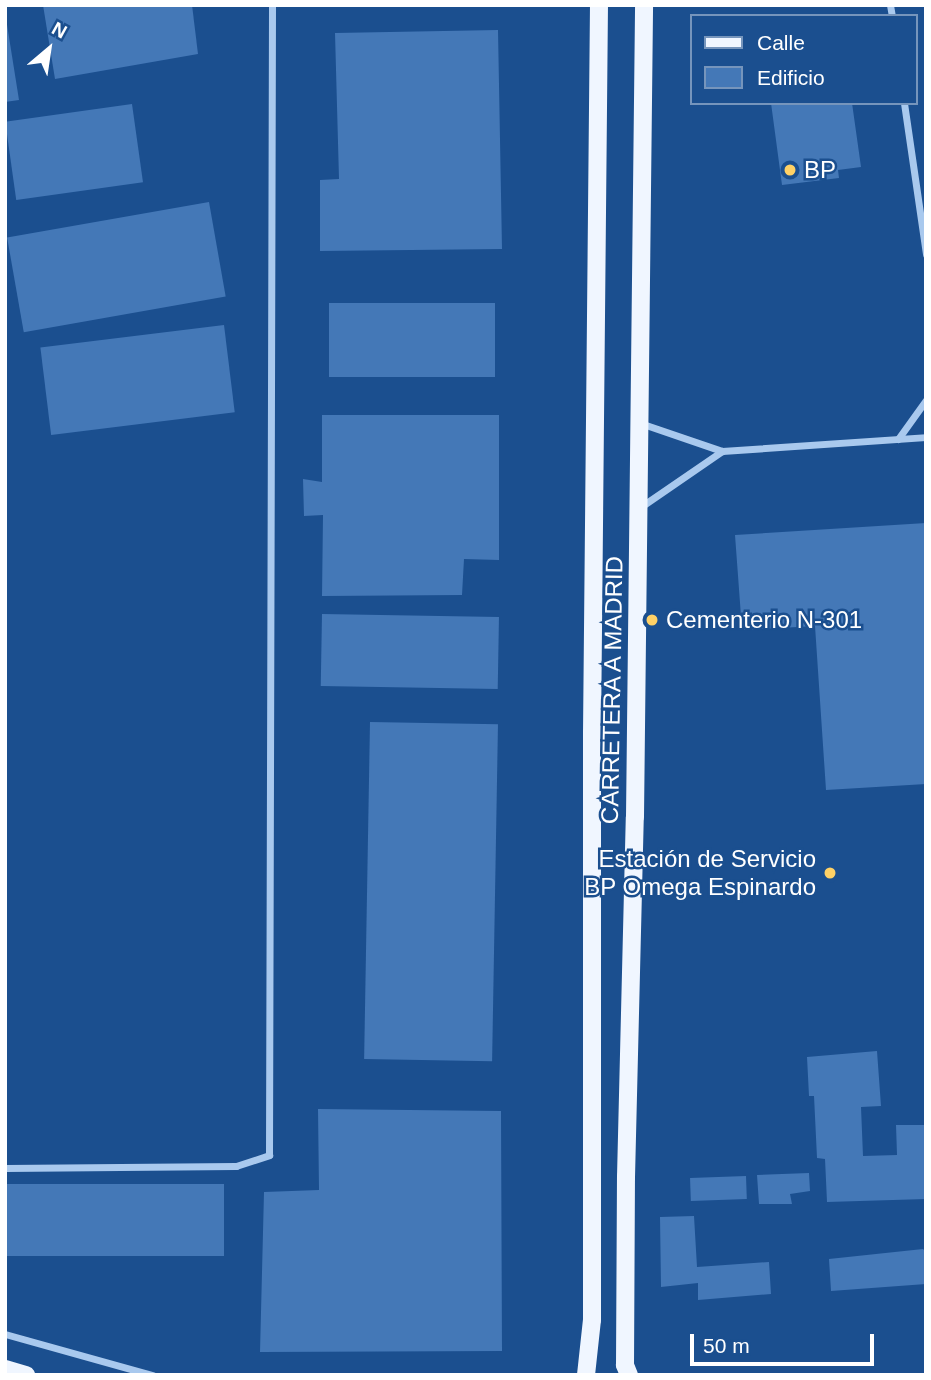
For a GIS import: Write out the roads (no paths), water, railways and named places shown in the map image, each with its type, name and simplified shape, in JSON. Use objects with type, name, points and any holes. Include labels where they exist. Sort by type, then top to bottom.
[{"type":"main road","name":"CARRETERA A MADRID","points":[[586,1375],[592,1320],[592,719],[599,5]]},
{"type":"main road","name":"CARRETERA A MADRID","points":[[629,1375],[625,1365],[626,1203],[644,5]]},
{"type":"main road","points":[[5,1369],[26,1375]]},
{"type":"street","points":[[5,1168],[236,1166],[269,1155],[272,5]]},
{"type":"street","points":[[904,105],[926,254]]},
{"type":"street","points":[[898,439],[926,400]]},
{"type":"street","points":[[639,423],[722,451],[926,436]]},
{"type":"street","points":[[638,509],[722,451]]},
{"type":"street","points":[[5,1334],[152,1375]]},
{"type":"place","name":"BP","points":[[790,170]]},
{"type":"place","name":"Cementerio N-301","points":[[652,620]]},
{"type":"place","name":"Estación de Servicio BP Omega Espinardo","points":[[830,873]]}]
